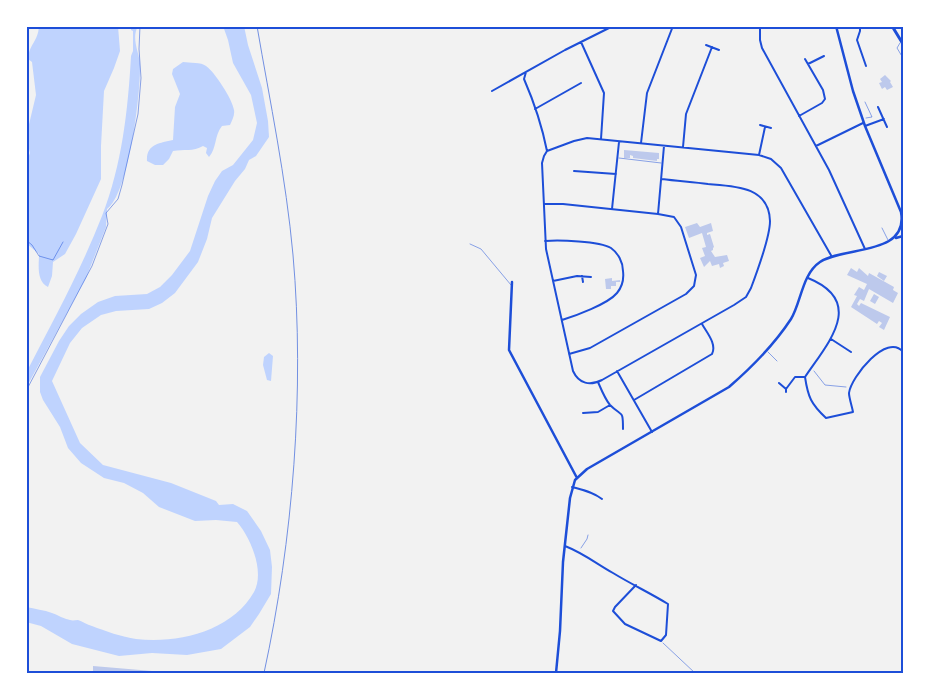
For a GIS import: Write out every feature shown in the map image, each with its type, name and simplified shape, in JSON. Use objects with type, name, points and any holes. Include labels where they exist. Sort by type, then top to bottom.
[{"type":"main road","points":[[892,26],[902,42]]},
{"type":"street","points":[[492,91],[613,26]]},
{"type":"street","points":[[641,143],[647,93],[673,26]]},
{"type":"street","points":[[760,26],[762,48],[829,170],[865,250]]},
{"type":"street","points":[[836,26],[843,57],[864,123],[898,202],[902,217],[901,227],[894,238]]},
{"type":"street","points":[[860,26],[857,40],[866,66]]},
{"type":"street","points":[[581,42],[604,92],[601,139]]},
{"type":"street","points":[[706,45],[719,50]]},
{"type":"street","points":[[683,147],[686,114],[712,47]]},
{"type":"street","points":[[808,64],[824,56]]},
{"type":"street","points":[[799,116],[822,103],[825,99],[806,59]]},
{"type":"street","points":[[526,72],[524,79],[536,108],[547,151]]},
{"type":"street","points":[[536,108],[581,83]]},
{"type":"street","points":[[878,107],[887,128]]},
{"type":"street","points":[[816,146],[864,123],[884,119]]},
{"type":"street","points":[[760,126],[770,128]]},
{"type":"street","points":[[760,155],[765,127]]},
{"type":"street","points":[[662,179],[744,188],[760,196],[768,211],[769,228],[749,293],[741,301],[617,372],[598,382],[587,384],[578,378],[573,371],[545,240],[542,163],[547,151],[579,139],[601,139],[760,155],[771,159],[781,168],[832,257]]},
{"type":"street","points":[[612,209],[619,141]]},
{"type":"street","points":[[658,214],[664,145]]},
{"type":"street","points":[[574,170],[616,174]]},
{"type":"street","points":[[544,204],[563,204],[674,217],[682,227],[696,275],[694,286],[690,291],[671,303],[590,348],[570,354]]},
{"type":"street","points":[[556,673],[565,546],[572,487],[576,478],[729,387],[749,370],[792,318],[808,278],[815,266],[832,257],[865,250],[903,236]]},
{"type":"street","points":[[545,240],[605,245],[617,254],[623,267],[623,281],[616,294],[579,315],[562,320]]},
{"type":"street","points":[[553,281],[582,276],[591,277]]},
{"type":"street","points":[[582,276],[583,282]]},
{"type":"street","points":[[808,278],[831,294],[839,307],[839,320],[831,339],[805,377],[808,395],[826,418],[853,412],[849,393],[859,374],[876,353],[894,346],[903,352]]},
{"type":"street","points":[[512,282],[509,350],[576,478]]},
{"type":"street","points":[[634,400],[712,354],[714,345],[702,323]]},
{"type":"street","points":[[831,339],[851,352]]},
{"type":"street","points":[[617,372],[652,432]]},
{"type":"street","points":[[779,383],[786,391],[795,378],[805,377]]},
{"type":"street","points":[[598,382],[610,404],[623,416],[623,429]]},
{"type":"street","points":[[584,413],[598,412],[610,404]]},
{"type":"street","points":[[572,487],[596,494],[602,499]]},
{"type":"street","points":[[565,546],[595,560],[611,572],[636,585],[668,604],[666,635],[661,641],[625,624],[613,611],[636,585]]},
{"type":"lane","points":[[902,42],[898,48],[903,58]]},
{"type":"lane","points":[[618,158],[662,163]]},
{"type":"lane","points":[[882,228],[889,241]]},
{"type":"lane","points":[[470,244],[481,250],[512,286]]},
{"type":"lane","points":[[767,350],[777,361]]},
{"type":"path","points":[[26,391],[98,253],[108,224],[106,213],[118,199],[126,171],[139,105],[141,78],[140,26]]},
{"type":"path","points":[[864,123],[872,117],[865,102]]},
{"type":"path","points":[[26,240],[32,245],[39,256],[53,260],[63,242]]},
{"type":"path","points":[[813,371],[825,385],[851,389]]},
{"type":"path","points":[[579,552],[588,535]]},
{"type":"path","points":[[661,641],[695,673]]},
{"type":"water","points":[[39,26],[118,26],[120,51],[104,91],[101,179],[65,254],[53,262],[52,276],[48,287],[40,277],[39,254],[26,243],[26,163],[30,153],[26,137],[36,95],[32,62],[28,59]]},
{"type":"water","points":[[131,26],[138,26],[135,40],[140,64],[140,77],[136,118],[122,184],[115,200],[107,209],[106,227],[86,278],[26,388],[26,373],[76,276],[102,216],[115,177],[126,117],[133,51],[133,31]]},
{"type":"water","points":[[223,26],[244,26],[262,88],[269,137],[256,156],[249,160],[212,218],[207,239],[198,262],[175,293],[162,303],[149,309],[116,311],[101,315],[82,328],[70,343],[52,381],[80,443],[103,465],[171,483],[216,501],[219,505],[233,504],[247,511],[261,531],[270,550],[272,567],[271,594],[250,627],[221,649],[187,655],[152,653],[119,656],[72,644],[41,626],[26,622],[26,607],[78,620],[125,637],[152,640],[169,639],[186,637],[218,625],[244,605],[254,592],[257,584],[258,575],[255,556],[247,537],[237,522],[195,521],[159,507],[143,493],[124,483],[104,478],[81,463],[68,448],[60,427],[40,392],[40,377],[59,341],[69,326],[81,314],[98,302],[115,296],[147,294],[160,287],[172,275],[190,251],[208,196],[215,181],[222,171],[233,165],[253,140],[257,123],[251,95],[233,63]]},
{"type":"water","points":[[183,62],[201,64],[209,69],[227,93],[233,105],[234,116],[230,125],[222,126],[219,130],[209,157],[206,153],[207,148],[203,146],[192,150],[173,151],[163,165],[155,165],[147,161],[147,155],[151,148],[163,142],[173,140],[175,107],[180,94],[172,74],[173,69]]},
{"type":"water","points":[[269,353],[273,356],[271,381],[267,380],[263,365],[264,357]]},
{"type":"building","points":[[885,75],[891,81],[893,87],[887,90],[885,87],[882,89],[879,83],[882,82],[880,79]]},
{"type":"building","points":[[624,150],[659,153],[659,159],[657,161],[633,158],[630,155],[630,158],[624,158]]},
{"type":"building","points":[[697,223],[700,227],[711,223],[713,231],[707,233],[707,235],[710,234],[714,247],[711,251],[715,257],[727,255],[729,261],[723,263],[724,266],[720,268],[719,264],[712,266],[710,261],[704,267],[700,258],[705,256],[702,248],[706,247],[702,233],[689,238],[685,227]]},
{"type":"building","points":[[851,268],[857,272],[859,268],[868,276],[869,273],[894,287],[893,290],[898,293],[893,303],[869,289],[864,301],[860,299],[857,304],[859,306],[861,303],[890,317],[884,330],[879,327],[882,323],[879,321],[877,324],[851,307],[857,296],[854,295],[859,287],[864,290],[867,284],[847,275]]},
{"type":"building","points":[[879,272],[887,276],[884,281],[877,276]]},
{"type":"building","points":[[612,278],[612,281],[620,280],[620,282],[616,282],[616,286],[611,286],[611,289],[606,289],[605,279]]},
{"type":"building","points":[[874,294],[879,297],[875,304],[870,301]]},
{"type":"building","points":[[93,666],[152,671],[152,673],[93,673]]},
{"type":"railway","points":[[257,26],[290,226],[298,359],[297,412],[289,518],[274,622],[264,673]]}]
